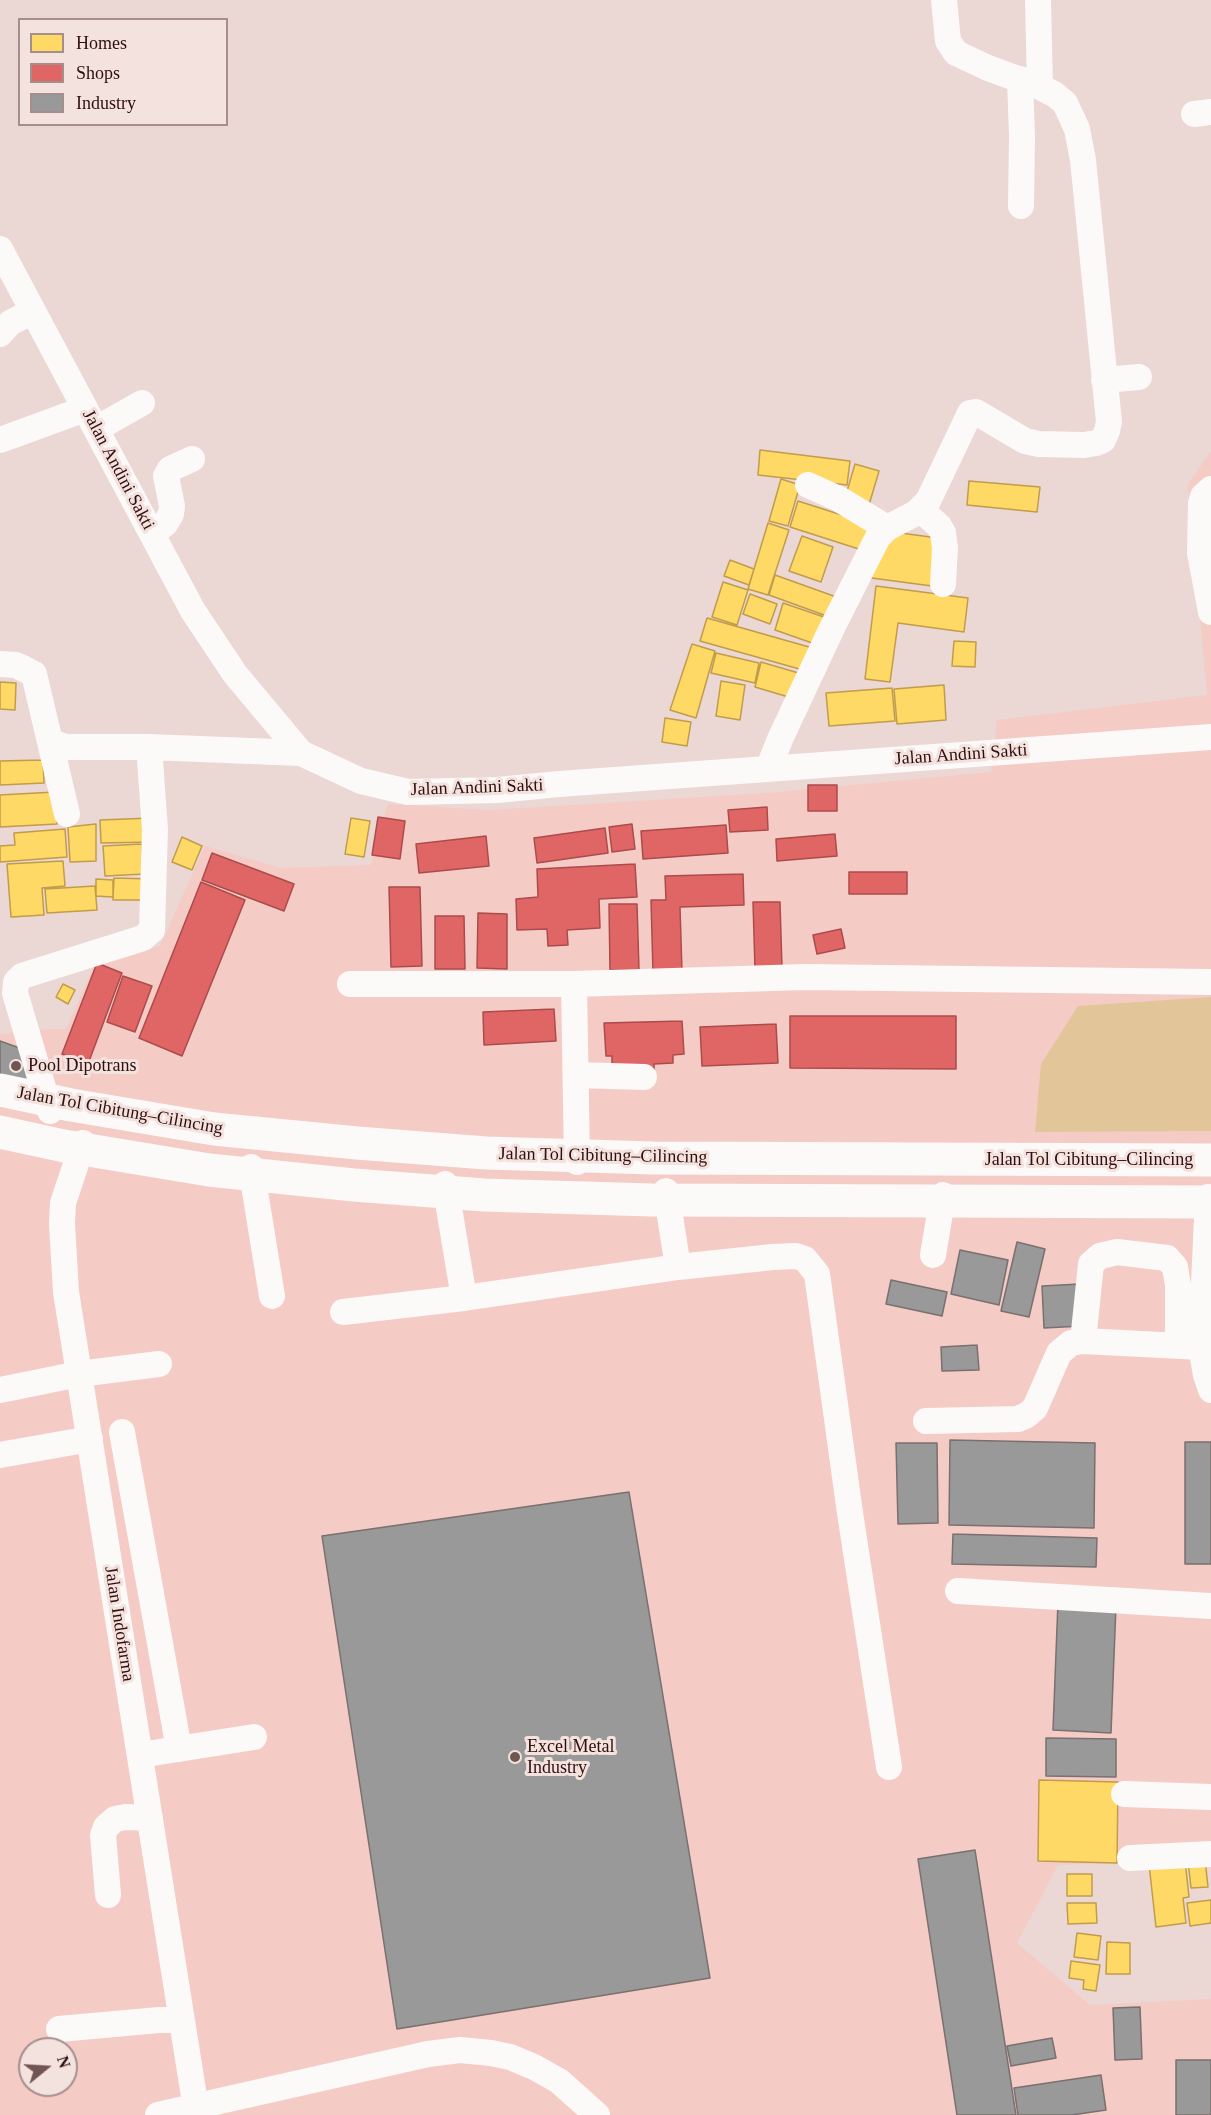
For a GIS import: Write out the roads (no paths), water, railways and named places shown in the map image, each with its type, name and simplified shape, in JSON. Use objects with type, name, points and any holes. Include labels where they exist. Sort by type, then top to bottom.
[{"type":"highway","name":"Jalan Tol Cibitung–Cilincing","points":[[0,1090],[72,1105],[214,1129],[486,1153],[653,1158],[1211,1160]]},
{"type":"highway","points":[[0,1132],[64,1146],[209,1170],[354,1185],[484,1195],[652,1200],[1210,1199]]},
{"type":"street","points":[[773,758],[832,628],[878,537],[887,528],[916,513],[928,501],[970,413],[976,412],[1025,441],[1039,444],[1096,443],[1103,440],[1107,431],[1083,160],[1077,129],[1065,103],[1030,83],[988,68],[956,53],[948,41],[944,0]]},
{"type":"street","points":[[1021,206],[1038,0]]},
{"type":"street","name":"Jalan Andini Sakti","points":[[0,249],[193,611],[235,674],[301,753],[361,780],[408,792],[498,790],[773,758],[1211,737]]},
{"type":"street","points":[[0,334],[10,323],[33,311]]},
{"type":"street","points":[[1104,380],[1139,377]]},
{"type":"street","points":[[0,440],[91,419],[142,403]]},
{"type":"street","points":[[152,533],[165,524],[171,514],[172,506],[166,476],[170,469],[192,459]]},
{"type":"street","points":[[808,485],[839,499],[887,528]]},
{"type":"street","points":[[1211,489],[1203,496],[1201,503],[1211,610]]},
{"type":"street","points":[[920,509],[939,526],[943,533],[945,548],[943,584]]},
{"type":"street","points":[[0,664],[16,665],[34,674],[67,814]]},
{"type":"street","points":[[50,742],[66,747],[149,747],[301,753]]},
{"type":"street","points":[[50,1111],[15,993],[16,982],[22,976],[143,938],[152,930],[155,829],[149,747]]},
{"type":"street","points":[[350,984],[574,984],[805,977],[1211,982]]},
{"type":"street","points":[[574,984],[577,1162]]},
{"type":"street","points":[[577,1075],[644,1077]]},
{"type":"street","name":"Jalan Indofarma","points":[[83,1143],[63,1203],[66,1292],[196,2110]]},
{"type":"street","points":[[251,1167],[272,1296]]},
{"type":"street","points":[[445,1184],[464,1298]]},
{"type":"street","points":[[666,1191],[678,1267]]},
{"type":"street","points":[[933,1255],[943,1195]]},
{"type":"street","points":[[1190,1347],[1210,1199]]},
{"type":"street","points":[[1083,1341],[1091,1264],[1100,1256],[1117,1252],[1167,1258],[1175,1267],[1190,1347],[1211,1390]]},
{"type":"street","points":[[343,1312],[464,1298],[678,1267],[796,1256],[805,1259],[817,1274],[889,1767]]},
{"type":"street","points":[[926,1421],[1018,1419],[1027,1415],[1035,1408],[1059,1353],[1071,1343],[1083,1341],[1190,1347]]},
{"type":"street","points":[[0,1390],[80,1374],[159,1364]]},
{"type":"street","points":[[122,1432],[179,1749]]},
{"type":"street","points":[[0,1455],[90,1439]]},
{"type":"street","points":[[958,1591],[1211,1605]]},
{"type":"street","points":[[140,1755],[254,1737]]},
{"type":"street","points":[[1124,1794],[1211,1797]]},
{"type":"street","points":[[108,1895],[103,1835],[106,1827],[115,1819],[150,1818]]},
{"type":"street","points":[[1130,1858],[1211,1854]]},
{"type":"street","points":[[59,2029],[181,2020]]},
{"type":"street","points":[[158,2115],[196,2110],[428,2054],[460,2050],[510,2057],[534,2067],[559,2081],[597,2115]]},
{"type":"place","name":"Pool Dipotrans","points":[[16,1066]]},
{"type":"place","name":"Excel Metal Industry","points":[[515,1757]]}]
